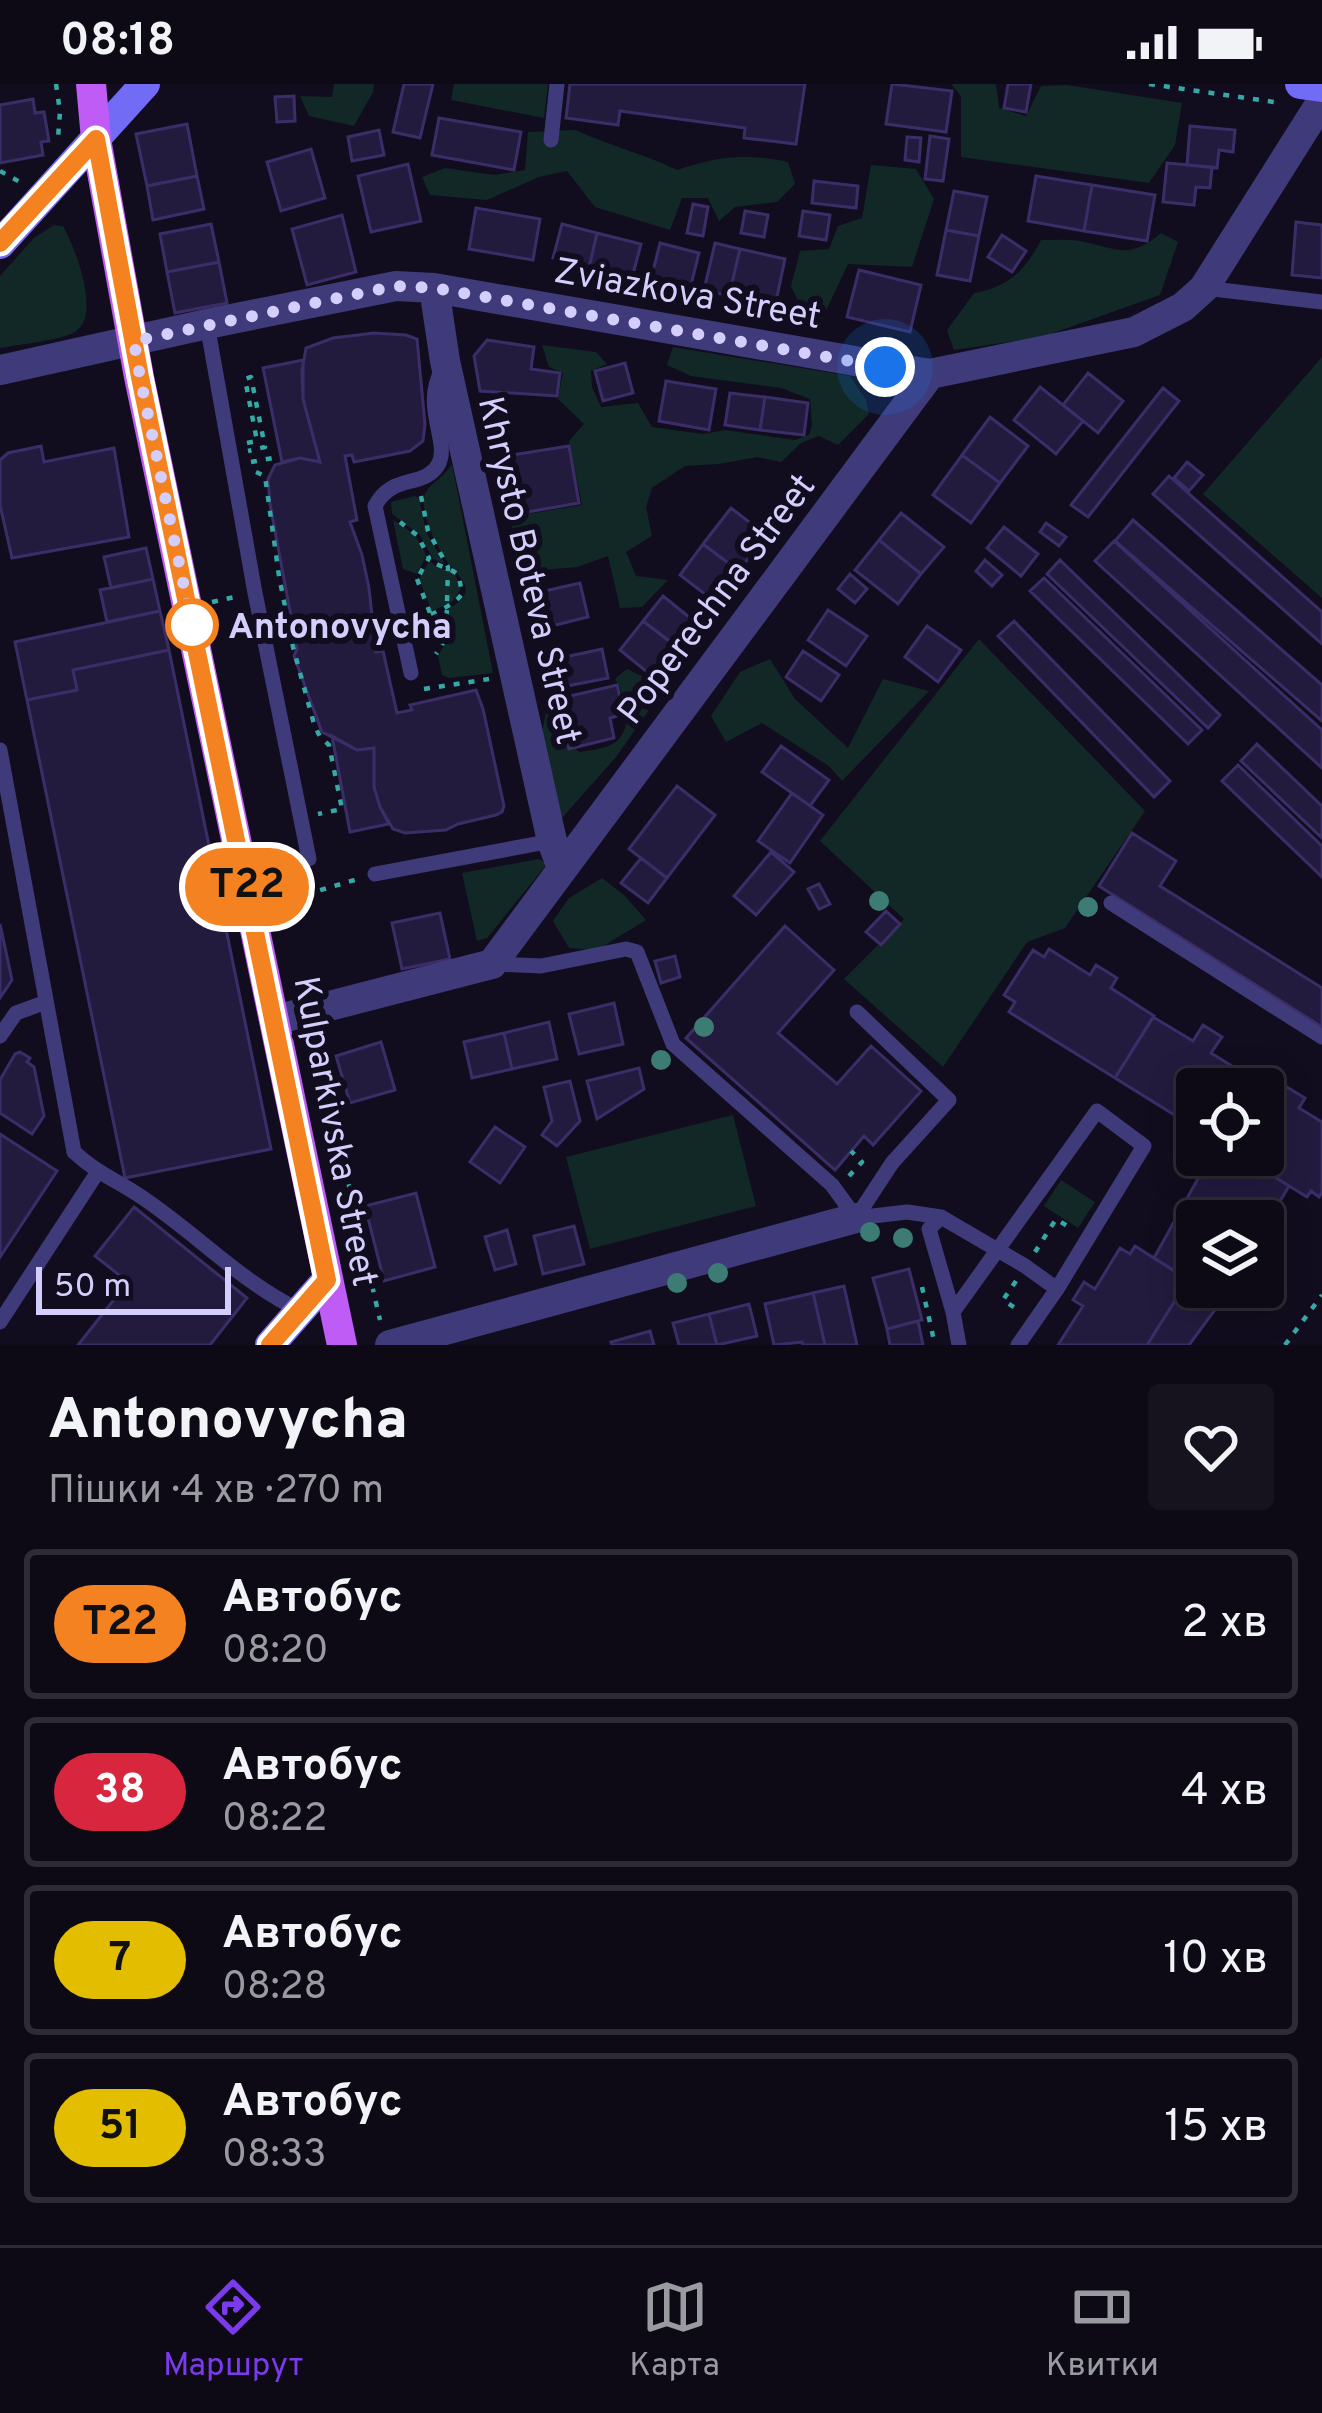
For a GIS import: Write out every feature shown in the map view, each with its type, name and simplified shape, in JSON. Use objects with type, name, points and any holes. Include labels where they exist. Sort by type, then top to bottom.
[{"type":"main road","name":"Kulparkivska Street","points":[[91,84],[96,139],[140,377],[342,1345]]},
{"type":"main road","points":[[0,244],[145,84]]},
{"type":"main road","points":[[271,1345],[327,1280]]},
{"type":"street","name":"Zviazkova Street","points":[[0,370],[395,286],[434,288],[930,374],[1134,332],[1183,308],[1204,288],[1315,95]]},
{"type":"street","name":"Khrysto Boteva Street","points":[[434,288],[445,362],[556,854]]},
{"type":"street","name":"Poperechna Street","points":[[492,964],[556,854],[930,374]]},
{"type":"street","points":[[275,1020],[492,964]]},
{"type":"street","points":[[387,1340],[856,1217]]},
{"type":"lane","points":[[551,140],[557,84]]},
{"type":"lane","points":[[1204,288],[1322,302]]},
{"type":"lane","points":[[207,324],[309,859]]},
{"type":"lane","points":[[411,673],[375,506],[381,493],[392,486],[418,479],[437,467],[442,453],[432,392],[445,362]]},
{"type":"lane","points":[[0,750],[74,1152],[272,1297],[299,1310]]},
{"type":"lane","points":[[375,874],[556,854]]},
{"type":"lane","points":[[1111,903],[1322,1036]]},
{"type":"lane","points":[[492,964],[541,966],[626,949],[637,952],[673,1044],[832,1185],[856,1217]]},
{"type":"lane","points":[[0,1036],[16,1013],[46,1002]]},
{"type":"lane","points":[[856,1012],[949,1100],[892,1163],[856,1217]]},
{"type":"lane","points":[[953,1312],[1096,1111],[1144,1146],[1018,1345]]},
{"type":"lane","points":[[0,1322],[97,1173]]},
{"type":"lane","points":[[856,1217],[908,1212],[941,1217],[1057,1289]]},
{"type":"lane","points":[[941,1217],[929,1229],[959,1345]]},
{"type":"path","points":[[55,154],[60,112],[56,84]]},
{"type":"path","points":[[1149,84],[1315,95]]},
{"type":"path","points":[[0,171],[20,182]]},
{"type":"path","points":[[248,451],[265,447],[251,377],[245,379],[257,441],[247,443],[248,451],[252,470],[266,476]]},
{"type":"path","points":[[250,462],[273,458],[266,476],[279,576],[293,647],[314,724],[329,746],[342,809],[301,818]]},
{"type":"path","points":[[412,626],[459,599],[463,588],[428,531],[418,479]]},
{"type":"path","points":[[390,516],[418,536],[436,565],[448,567]]},
{"type":"path","points":[[417,579],[429,558]]},
{"type":"path","points":[[436,654],[446,638],[448,567]]},
{"type":"path","points":[[408,572],[417,579],[431,614]]},
{"type":"path","points":[[411,673],[415,691],[475,682]]},
{"type":"path","points":[[270,905],[375,874]]},
{"type":"path","points":[[325,1005],[328,1025],[315,1037],[387,1340]]},
{"type":"path","points":[[851,1151],[862,1162]]},
{"type":"path","points":[[1285,1345],[1322,1295]]},
{"type":"green space","points":[[334,84],[374,84],[354,126],[309,116],[300,96],[332,97]]},
{"type":"green space","points":[[454,84],[548,84],[544,118],[451,100]]},
{"type":"green space","points":[[951,84],[996,84],[999,108],[1026,116],[1041,86],[1067,85],[1182,103],[1175,145],[1149,183],[961,157],[961,96]]},
{"type":"green space","points":[[575,130],[677,170],[732,157],[788,162],[795,184],[777,202],[735,207],[719,221],[708,198],[682,198],[670,230],[595,207],[567,171],[539,177],[487,200],[430,195],[422,177],[445,168],[494,175],[525,170],[528,132]]},
{"type":"green space","points":[[871,165],[916,169],[934,199],[912,267],[848,264],[822,319],[805,316],[791,286],[800,251],[829,249],[838,226],[862,218]]},
{"type":"green space","points":[[54,225],[63,226],[79,265],[86,297],[83,324],[60,337],[0,348],[0,276],[34,238]]},
{"type":"green space","points":[[1161,233],[1178,242],[1160,295],[1042,337],[954,350],[947,330],[974,293],[1014,276],[1041,240],[1075,240],[1131,250]]},
{"type":"green space","points":[[542,345],[596,352],[607,364],[591,371],[601,407],[638,403],[652,427],[703,434],[725,430],[795,440],[809,435],[812,425],[810,399],[781,388],[691,376],[667,365],[673,347],[850,376],[869,414],[838,445],[819,436],[801,443],[781,462],[757,457],[685,466],[652,488],[646,507],[652,536],[626,552],[636,576],[668,580],[642,607],[620,608],[608,556],[577,567],[519,572],[510,517],[582,505],[569,441],[584,424],[558,399],[563,373],[549,367]]},
{"type":"green space","points":[[1322,357],[1322,598],[1203,494]]},
{"type":"green space","points":[[452,464],[493,673],[449,678],[442,675],[438,656],[448,639],[448,609],[463,597],[465,587],[435,540],[424,499]]},
{"type":"green space","points":[[415,496],[426,532],[445,564],[433,559],[420,535],[392,514],[391,502]]},
{"type":"green space","points":[[393,520],[424,550],[417,574],[403,569]]},
{"type":"green space","points":[[429,561],[454,573],[461,588],[453,601],[432,611],[419,579]]},
{"type":"green space","points":[[979,639],[1145,811],[1065,928],[1027,942],[943,1067],[844,979],[904,919],[820,841]]},
{"type":"green space","points":[[770,659],[795,699],[848,748],[883,679],[929,691],[842,781],[829,766],[762,723],[726,742],[711,716],[740,672]]},
{"type":"green space","points":[[627,669],[646,678],[660,694],[616,757],[562,818],[549,800],[542,733],[546,712],[579,752],[611,745],[626,725],[624,701],[615,679]]},
{"type":"green space","points":[[539,859],[547,864],[487,938],[477,941],[462,873]]},
{"type":"green space","points":[[602,878],[646,920],[597,950],[569,948],[553,921],[569,898]]},
{"type":"green space","points":[[733,1115],[756,1206],[590,1249],[566,1157]]},
{"type":"green space","points":[[1061,1180],[1095,1202],[1078,1228],[1044,1206]]},
{"type":"building","points":[[404,84],[433,84],[420,138],[393,132]]},
{"type":"building","points":[[570,84],[805,84],[796,144],[744,138],[745,128],[620,111],[618,125],[566,118]]},
{"type":"building","points":[[892,84],[952,91],[946,132],[886,124]]},
{"type":"building","points":[[1008,84],[1031,84],[1026,112],[1004,108]]},
{"type":"building","points":[[294,96],[295,121],[277,122],[275,97]]},
{"type":"building","points":[[33,99],[35,113],[44,112],[49,141],[41,142],[43,155],[0,163],[0,105]]},
{"type":"building","points":[[439,118],[521,132],[514,170],[432,155]]},
{"type":"building","points":[[187,124],[197,176],[147,186],[136,134]]},
{"type":"building","points":[[1190,126],[1235,130],[1233,152],[1219,150],[1217,168],[1187,165]]},
{"type":"building","points":[[379,130],[384,155],[352,161],[348,137]]},
{"type":"building","points":[[930,136],[949,139],[943,181],[925,179]]},
{"type":"building","points":[[907,137],[921,138],[919,162],[905,160]]},
{"type":"building","points":[[311,149],[325,198],[281,211],[267,162]]},
{"type":"building","points":[[1167,163],[1212,167],[1210,188],[1196,187],[1194,205],[1163,202]]},
{"type":"building","points":[[408,164],[421,221],[371,232],[358,176]]},
{"type":"building","points":[[197,176],[204,209],[153,220],[147,186]]},
{"type":"building","points":[[1036,176],[1092,185],[1084,231],[1028,221]]},
{"type":"building","points":[[814,181],[858,186],[856,208],[812,203]]},
{"type":"building","points":[[1092,185],[1155,195],[1147,241],[1084,231]]},
{"type":"building","points":[[954,191],[987,197],[979,236],[946,230]]},
{"type":"building","points":[[693,204],[708,207],[703,236],[687,233]]},
{"type":"building","points":[[476,208],[540,219],[533,260],[469,249]]},
{"type":"building","points":[[745,211],[768,215],[764,237],[741,233]]},
{"type":"building","points":[[803,211],[830,215],[826,240],[799,236]]},
{"type":"building","points":[[342,215],[356,272],[307,285],[292,229]]},
{"type":"building","points":[[1296,222],[1322,225],[1322,278],[1292,275]]},
{"type":"building","points":[[211,224],[219,262],[167,272],[160,234]]},
{"type":"building","points":[[562,224],[597,233],[589,268],[553,258]]},
{"type":"building","points":[[946,230],[979,236],[970,281],[937,275]]},
{"type":"building","points":[[597,233],[641,244],[632,278],[589,268]]},
{"type":"building","points":[[1002,235],[1026,251],[1012,272],[988,257]]},
{"type":"building","points":[[660,243],[699,253],[690,289],[651,279]]},
{"type":"building","points":[[715,243],[740,249],[729,296],[704,290]]},
{"type":"building","points":[[740,249],[785,259],[775,306],[729,296]]},
{"type":"building","points":[[219,262],[227,303],[175,313],[167,272]]},
{"type":"building","points":[[859,270],[921,285],[910,332],[847,317]]},
{"type":"building","points":[[374,333],[417,339],[425,424],[423,441],[410,451],[354,462],[352,455],[345,456],[357,520],[350,522],[369,588],[376,652],[383,651],[397,713],[412,710],[410,705],[476,690],[504,806],[496,815],[446,830],[405,833],[393,829],[374,787],[374,748],[357,750],[322,732],[294,656],[297,649],[270,504],[268,479],[275,465],[300,458],[320,462],[303,399],[306,348],[333,338]]},
{"type":"building","points":[[487,340],[534,347],[531,369],[560,373],[557,396],[480,391],[474,356]]},
{"type":"building","points":[[303,360],[303,399],[320,462],[300,458],[282,462],[263,368]]},
{"type":"building","points":[[625,363],[633,393],[603,401],[595,371]]},
{"type":"building","points":[[1088,373],[1123,401],[1098,433],[1063,405]]},
{"type":"building","points":[[666,381],[716,389],[709,430],[659,421]]},
{"type":"building","points":[[1040,387],[1083,421],[1056,454],[1014,420]]},
{"type":"building","points":[[1163,388],[1179,401],[1088,517],[1071,505]]},
{"type":"building","points":[[730,393],[765,397],[760,430],[725,425]]},
{"type":"building","points":[[765,397],[808,403],[804,435],[760,430]]},
{"type":"building","points":[[990,417],[1028,446],[1000,483],[962,455]]},
{"type":"building","points":[[41,446],[44,462],[114,448],[129,537],[12,558],[0,505],[0,460],[8,453]]},
{"type":"building","points":[[569,446],[579,503],[522,513],[512,455]]},
{"type":"building","points":[[962,455],[1000,483],[971,523],[933,495]]},
{"type":"building","points":[[1187,462],[1203,475],[1189,491],[1174,478]]},
{"type":"building","points":[[1169,476],[1322,612],[1322,644],[1153,494]]},
{"type":"building","points":[[731,508],[766,535],[739,571],[703,544]]},
{"type":"building","points":[[901,513],[944,547],[921,574],[879,540]]},
{"type":"building","points":[[1133,520],[1322,685],[1322,721],[1115,541]]},
{"type":"building","points":[[1046,523],[1066,537],[1059,546],[1040,532]]},
{"type":"building","points":[[1004,527],[1038,554],[1021,576],[987,548]]},
{"type":"building","points":[[879,540],[921,574],[898,604],[855,570]]},
{"type":"building","points":[[1114,541],[1322,730],[1322,768],[1095,561]]},
{"type":"building","points":[[703,544],[739,571],[715,602],[680,575]]},
{"type":"building","points":[[146,548],[153,579],[111,588],[104,557]]},
{"type":"building","points":[[985,560],[1002,575],[992,586],[976,571]]},
{"type":"building","points":[[1060,560],[1220,715],[1208,728],[1047,574]]},
{"type":"building","points":[[850,574],[867,589],[855,603],[838,589]]},
{"type":"building","points":[[1044,578],[1202,730],[1188,744],[1030,591]]},
{"type":"building","points":[[153,579],[160,611],[107,622],[100,590]]},
{"type":"building","points":[[580,583],[588,617],[544,628],[536,593]]},
{"type":"building","points":[[663,596],[694,621],[675,645],[643,621]]},
{"type":"building","points":[[828,610],[867,636],[846,666],[808,640]]},
{"type":"building","points":[[160,611],[169,650],[73,670],[77,690],[27,700],[15,642]]},
{"type":"building","points":[[643,621],[687,655],[663,685],[620,650]]},
{"type":"building","points":[[1014,621],[1170,781],[1154,797],[998,636]]},
{"type":"building","points":[[927,626],[961,650],[938,682],[905,657]]},
{"type":"building","points":[[602,649],[608,678],[557,688],[551,660]]},
{"type":"building","points":[[169,650],[271,1149],[125,1178],[27,700],[77,690],[73,670]]},
{"type":"building","points":[[803,651],[839,675],[821,701],[786,677]]},
{"type":"building","points":[[617,685],[624,714],[610,718],[614,738],[569,749],[557,699]]},
{"type":"building","points":[[332,736],[357,750],[374,748],[374,787],[389,824],[350,832]]},
{"type":"building","points":[[1257,744],[1322,806],[1322,838],[1241,761]]},
{"type":"building","points":[[781,746],[829,780],[810,806],[762,772]]},
{"type":"building","points":[[1238,765],[1322,846],[1322,877],[1222,781]]},
{"type":"building","points":[[677,786],[715,815],[667,878],[629,849]]},
{"type":"building","points":[[792,793],[823,815],[790,863],[758,841]]},
{"type":"building","points":[[1132,833],[1176,861],[1160,886],[1322,988],[1322,1027],[1099,886]]},
{"type":"building","points":[[771,852],[794,872],[756,915],[734,896]]},
{"type":"building","points":[[641,858],[667,878],[648,903],[621,883]]},
{"type":"building","points":[[819,884],[830,904],[819,909],[808,889]]},
{"type":"building","points":[[886,911],[900,924],[881,945],[866,932]]},
{"type":"building","points":[[440,913],[450,959],[402,969],[392,923]]},
{"type":"building","points":[[0,924],[12,980],[0,998]]},
{"type":"building","points":[[785,926],[834,970],[778,1033],[837,1084],[871,1046],[921,1091],[873,1145],[864,1136],[835,1170],[686,1038]]},
{"type":"building","points":[[1049,949],[1090,975],[1096,965],[1117,978],[1111,988],[1154,1016],[1115,1078],[1009,1012],[1015,1002],[1004,995],[1033,950],[1044,957]]},
{"type":"building","points":[[675,956],[680,977],[661,983],[655,961]]},
{"type":"building","points":[[614,1003],[623,1044],[579,1054],[569,1014]]},
{"type":"building","points":[[1153,1017],[1193,1041],[1203,1025],[1222,1037],[1211,1053],[1235,1068],[1176,1068],[1176,1116],[1115,1078]]},
{"type":"building","points":[[549,1022],[557,1059],[512,1069],[504,1033]]},
{"type":"building","points":[[504,1033],[512,1069],[472,1078],[464,1042]]},
{"type":"building","points":[[381,1042],[395,1090],[350,1103],[336,1056]]},
{"type":"building","points":[[20,1052],[34,1067],[44,1116],[32,1134],[0,1113],[0,1080]]},
{"type":"building","points":[[639,1068],[644,1089],[597,1119],[587,1081]]},
{"type":"building","points":[[570,1081],[580,1121],[557,1146],[542,1135],[552,1121],[544,1087]]},
{"type":"building","points":[[1285,1086],[1305,1098],[1299,1108],[1322,1122],[1322,1192],[1319,1197],[1311,1191],[1307,1197],[1273,1176],[1284,1176]]},
{"type":"building","points":[[495,1127],[525,1147],[500,1183],[470,1162]]},
{"type":"building","points":[[0,1134],[57,1171],[0,1257]]},
{"type":"building","points":[[1199,1176],[1273,1176],[1289,1186],[1281,1200],[1186,1200]]},
{"type":"building","points":[[416,1193],[435,1267],[384,1281],[365,1206]]},
{"type":"building","points":[[134,1207],[247,1298],[210,1345],[78,1345],[128,1282],[95,1256]]},
{"type":"building","points":[[1176,1218],[1176,1272],[1154,1258]]},
{"type":"building","points":[[574,1226],[584,1264],[543,1274],[534,1236]]},
{"type":"building","points":[[507,1230],[516,1264],[495,1270],[485,1237]]},
{"type":"building","points":[[1135,1246],[1176,1272],[1176,1299],[1147,1345],[1058,1345],[1083,1306],[1073,1300],[1084,1282],[1095,1289],[1120,1248],[1130,1254]]},
{"type":"building","points":[[909,1269],[922,1320],[887,1329],[873,1278]]},
{"type":"building","points":[[844,1286],[857,1345],[825,1345],[813,1293]]},
{"type":"building","points":[[813,1293],[825,1345],[774,1345],[765,1304]]},
{"type":"building","points":[[1176,1299],[1176,1308],[1216,1308],[1189,1345],[1147,1345]]},
{"type":"building","points":[[749,1304],[757,1336],[717,1345],[709,1314]]},
{"type":"building","points":[[709,1314],[717,1345],[679,1345],[673,1323]]},
{"type":"building","points":[[918,1321],[923,1345],[890,1345],[887,1329]]},
{"type":"building","points":[[650,1331],[654,1345],[611,1342]]},
{"type":"bus line","name":"Т22","points":[[0,243],[96,139],[140,377],[327,1280],[270,1345]]},
{"type":"place","name":"Antonovycha","points":[[192,625]]},
{"type":"route","points":[[192,625],[134,341],[395,286],[434,288],[885,367]]}]
